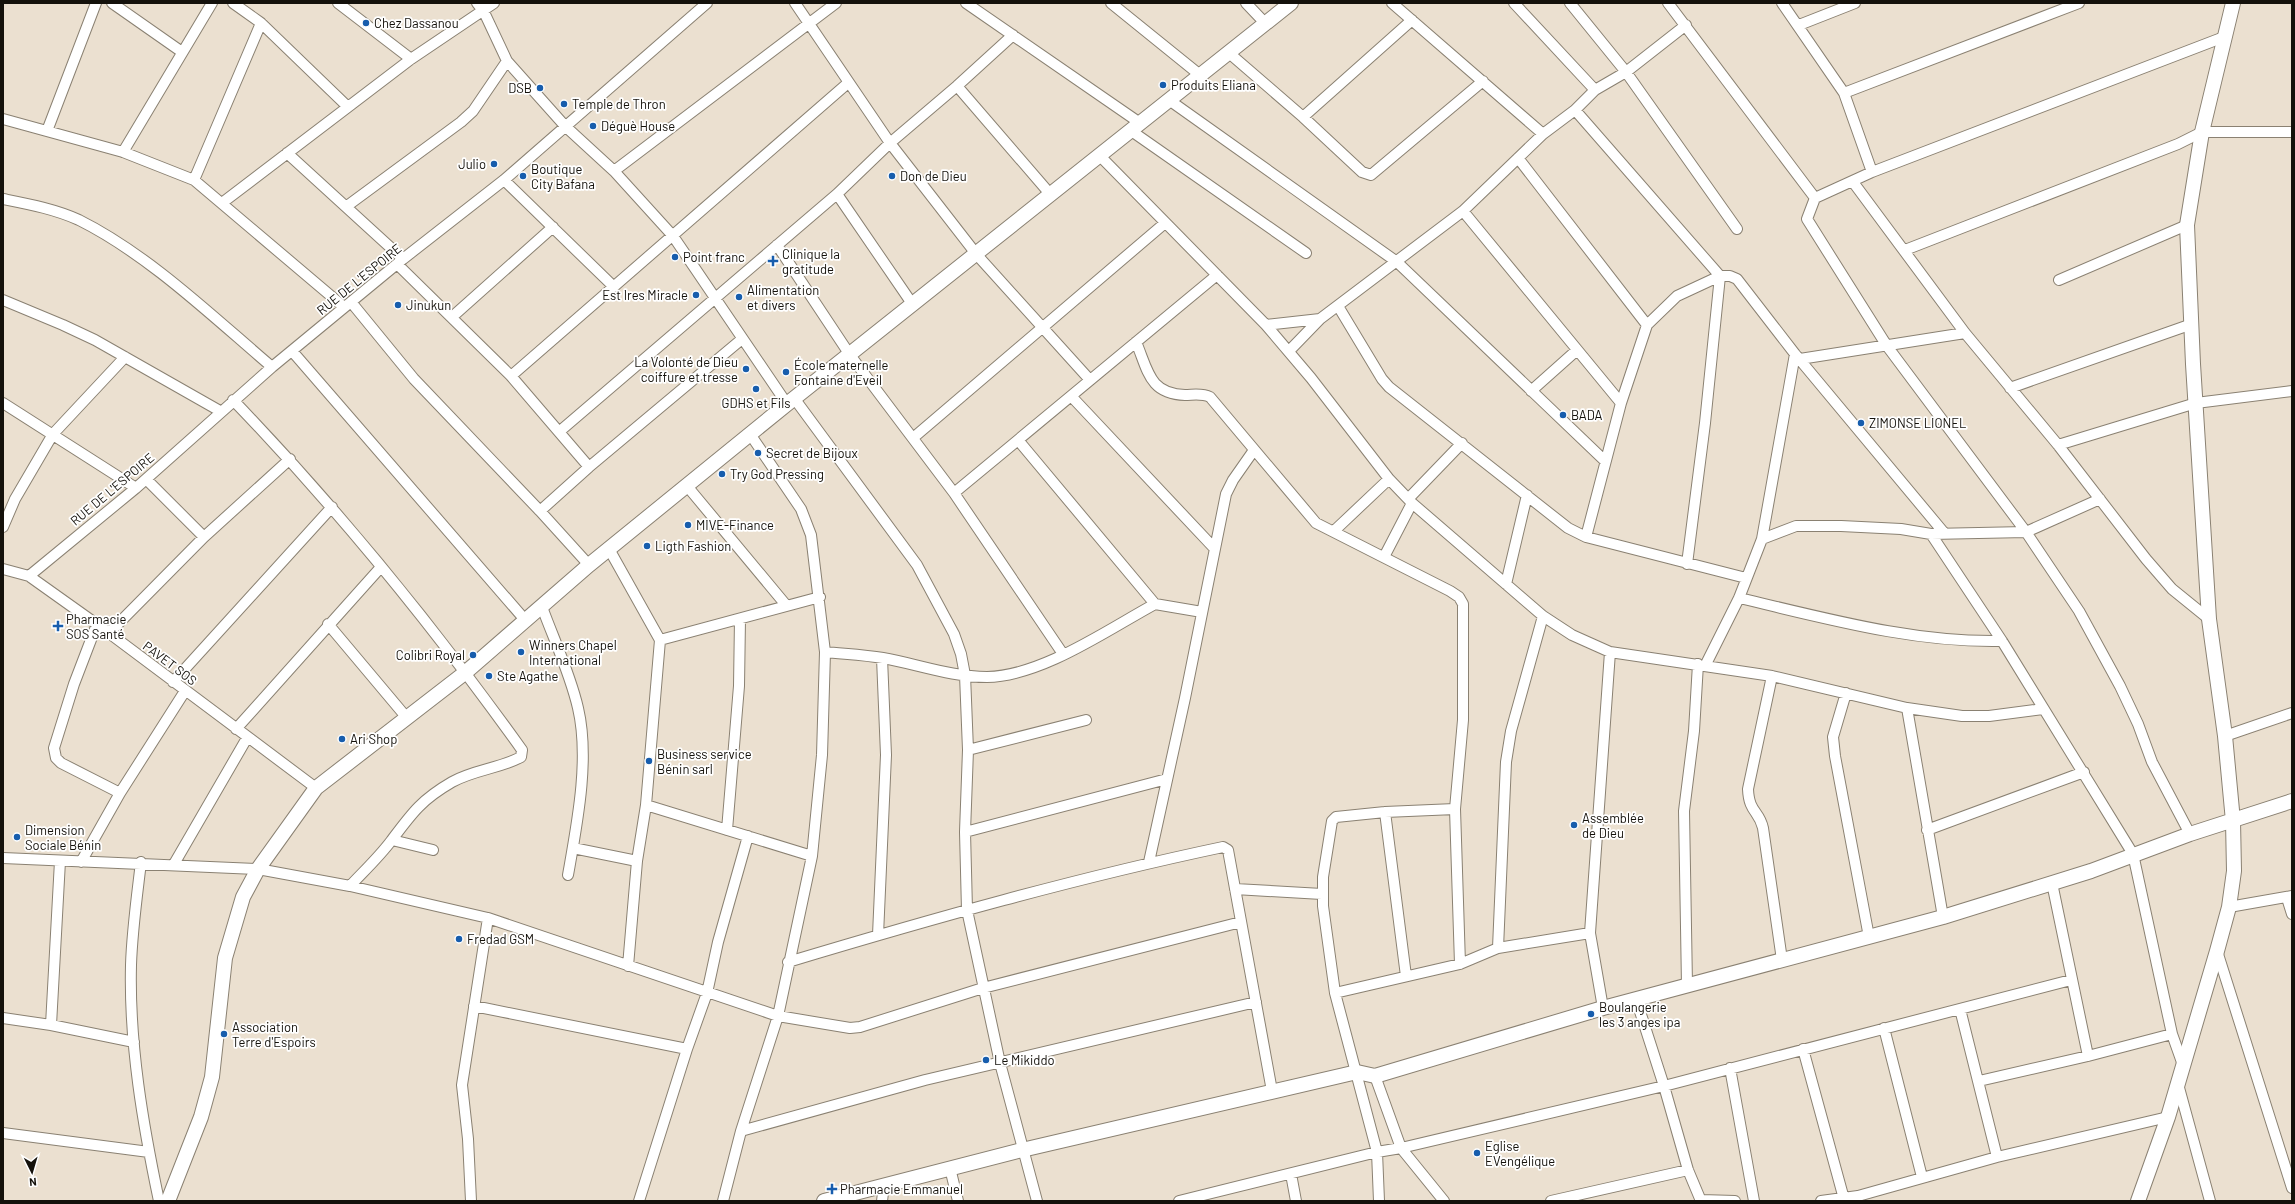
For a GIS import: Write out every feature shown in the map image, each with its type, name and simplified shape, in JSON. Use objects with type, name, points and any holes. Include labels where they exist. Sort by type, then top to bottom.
[{"type":"main road","points":[[168,1201],[191,1145],[208,1092],[216,1055],[225,958],[243,897],[258,869],[316,788],[466,672],[542,607],[588,565],[791,401],[977,255],[1135,126],[1291,3]]},
{"type":"main road","points":[[2138,1201],[2168,1117],[2184,1065],[2229,907],[2234,872],[2233,821],[2225,736],[2209,619],[2187,225],[2202,132],[2233,3]]},
{"type":"main road","points":[[824,1201],[1022,1150],[1272,1091],[1357,1072],[1375,1076],[1603,1008],[1943,917],[2052,883],[2190,834],[2292,801]]},
{"type":"street","points":[[47,131],[96,3]]},
{"type":"street","points":[[112,3],[182,52]]},
{"type":"street","points":[[123,152],[212,3]]},
{"type":"street","points":[[233,3],[261,23],[348,107]]},
{"type":"street","points":[[338,3],[411,59]]},
{"type":"street","points":[[477,3],[484,12],[507,61],[565,126],[614,171],[673,236],[742,339],[917,565],[954,634],[966,675],[968,750],[965,832],[967,910],[1000,1063],[1022,1150],[1037,1201]]},
{"type":"street","points":[[222,203],[411,59],[484,12],[494,3]]},
{"type":"street","name":"RUE DE L'ESPOIRE","points":[[29,576],[136,488],[220,411],[272,367],[400,261],[504,180],[707,3]]},
{"type":"street","points":[[795,3],[890,143],[977,255],[1090,380]]},
{"type":"street","points":[[614,171],[809,25],[836,3]]},
{"type":"street","points":[[966,3],[1013,35],[1306,253]]},
{"type":"street","points":[[1111,3],[1200,75]]},
{"type":"street","points":[[1246,3],[1265,24]]},
{"type":"street","points":[[1392,3],[1543,134]]},
{"type":"street","points":[[1514,3],[1595,90]]},
{"type":"street","points":[[1570,3],[1626,72],[1737,229]]},
{"type":"street","points":[[1668,3],[1686,24],[1815,198]]},
{"type":"street","points":[[1782,3],[1799,25],[1844,93],[1872,172]]},
{"type":"street","points":[[1799,25],[1855,3]]},
{"type":"street","points":[[1844,93],[2053,7],[2078,3]]},
{"type":"street","points":[[1303,117],[1412,20]]},
{"type":"street","points":[[194,180],[261,23]]},
{"type":"street","points":[[1289,351],[1320,319],[1463,211],[1543,134],[1575,110],[1595,90],[1626,72],[1686,24]]},
{"type":"street","points":[[560,431],[837,194],[890,143],[957,86],[1013,35]]},
{"type":"street","points":[[2190,834],[2152,762],[2138,724],[2120,686],[2079,612],[2026,532],[1887,346],[1808,223],[1807,216],[1815,198],[1853,182],[1872,172],[2224,36]]},
{"type":"street","points":[[1229,53],[1303,117],[1362,172],[1373,174],[1483,81]]},
{"type":"street","points":[[347,206],[461,122],[473,111],[507,61]]},
{"type":"street","points":[[511,376],[848,83]]},
{"type":"street","points":[[957,86],[1051,195]]},
{"type":"street","points":[[1169,100],[1396,262],[1605,462]]},
{"type":"street","points":[[1575,110],[1720,276],[1705,423],[1687,564]]},
{"type":"street","points":[[3,119],[123,152],[194,180],[348,305],[434,400],[540,511],[588,565]]},
{"type":"street","points":[[1905,250],[2202,132],[2292,132]]},
{"type":"street","points":[[287,153],[347,206],[452,317],[511,376],[560,431],[589,467]]},
{"type":"street","points":[[1099,155],[1266,325],[1289,351],[1389,478],[1410,501],[1543,616],[1572,635],[1610,652],[1772,676],[1907,708],[1962,716],[1989,716],[2043,709]]},
{"type":"street","points":[[1518,158],[1647,325]]},
{"type":"street","points":[[504,180],[614,287]]},
{"type":"street","points":[[1853,182],[1905,250],[1965,333],[2058,445],[2146,559],[2172,588],[2209,619]]},
{"type":"street","points":[[837,194],[913,305]]},
{"type":"street","points":[[3,199],[49,209],[77,220],[102,233],[178,288],[272,367]]},
{"type":"street","points":[[1463,211],[1621,403]]},
{"type":"street","points":[[913,438],[1165,223]]},
{"type":"street","points":[[2059,280],[2187,225]]},
{"type":"street","points":[[452,317],[553,228]]},
{"type":"street","points":[[777,245],[850,354],[954,493],[1063,654]]},
{"type":"street","points":[[954,493],[1217,275]]},
{"type":"street","points":[[1586,537],[1621,403],[1647,325],[1677,296],[1720,276],[1730,276],[1737,280],[1797,357],[1945,534]]},
{"type":"street","points":[[3,300],[63,325],[125,357],[220,411]]},
{"type":"street","points":[[1338,306],[1382,379],[1390,387],[1568,528],[1586,537],[1746,578]]},
{"type":"street","points":[[1266,325],[1320,319]]},
{"type":"street","points":[[2010,388],[2192,324]]},
{"type":"street","points":[[1797,357],[1887,346],[1965,333]]},
{"type":"street","points":[[540,511],[589,467],[742,339]]},
{"type":"street","points":[[1136,342],[1154,382],[1159,389],[1175,394],[1201,394],[1210,397],[1316,523],[1459,596],[1462,604],[1462,720],[1455,809],[1460,964]]},
{"type":"street","points":[[1531,391],[1577,350]]},
{"type":"street","points":[[292,351],[526,621]]},
{"type":"street","points":[[3,527],[18,492],[53,434],[125,357]]},
{"type":"street","points":[[1687,985],[1684,811],[1702,665],[1739,598],[1762,539],[1797,357]]},
{"type":"street","points":[[2058,445],[2196,403],[2292,391]]},
{"type":"street","points":[[1071,396],[1215,548]]},
{"type":"street","points":[[233,400],[290,459],[332,507],[466,672],[522,750],[522,755],[518,759],[490,766],[453,781],[418,805],[401,824],[392,840],[350,886]]},
{"type":"street","points":[[3,403],[136,488]]},
{"type":"street","points":[[722,1201],[741,1131],[778,1016],[788,962],[812,856],[822,755],[825,652],[820,597],[808,522],[790,491],[750,434]]},
{"type":"street","points":[[1018,440],[1155,604]]},
{"type":"street","points":[[1384,557],[1410,501],[1462,443]]},
{"type":"street","points":[[1149,862],[1229,486],[1254,450]]},
{"type":"street","points":[[108,632],[204,537],[290,459]]},
{"type":"street","points":[[1334,531],[1389,478]]},
{"type":"street","points":[[146,479],[204,537]]},
{"type":"street","points":[[687,486],[786,605]]},
{"type":"street","points":[[1506,584],[1527,495]]},
{"type":"street","points":[[1762,539],[1796,526],[1841,526],[1901,529],[1931,534],[2026,532],[2100,498]]},
{"type":"street","points":[[173,682],[332,507]]},
{"type":"street","points":[[1931,534],[2002,641],[2043,709],[2084,772],[2133,854],[2172,1034],[2184,1065]]},
{"type":"street","points":[[609,549],[660,640],[646,806],[637,861],[628,966]]},
{"type":"street","points":[[236,729],[328,624],[381,567]]},
{"type":"street","name":"PAVET SOS","points":[[3,569],[29,576],[108,632],[247,738],[316,788]]},
{"type":"street","points":[[660,640],[820,597]]},
{"type":"street","points":[[1739,598],[1863,626],[1955,641],[2002,641]]},
{"type":"street","points":[[825,652],[882,658],[966,675],[988,677],[1027,670],[1063,654],[1155,604],[1202,612]]},
{"type":"street","points":[[542,607],[573,688],[581,721],[582,772],[573,848],[568,875]]},
{"type":"street","points":[[1498,948],[1506,762],[1511,731],[1543,616]]},
{"type":"street","points":[[727,830],[738,693],[740,619]]},
{"type":"street","points":[[97,624],[74,684],[54,748],[54,753],[61,763],[120,793]]},
{"type":"street","points":[[328,624],[407,718]]},
{"type":"street","points":[[1603,1008],[1590,933],[1610,652]]},
{"type":"street","points":[[878,935],[886,755],[882,658]]},
{"type":"street","points":[[1772,676],[1748,789],[1749,802],[1753,810],[1762,821],[1782,960]]},
{"type":"street","points":[[81,862],[120,793],[185,691]]},
{"type":"street","points":[[1846,693],[1833,737],[1835,756],[1869,937]]},
{"type":"street","points":[[1907,708],[1943,917]]},
{"type":"street","points":[[2225,736],[2292,713]]},
{"type":"street","points":[[968,750],[1086,720]]},
{"type":"street","points":[[174,864],[247,738]]},
{"type":"street","points":[[1927,830],[2084,772]]},
{"type":"street","points":[[965,832],[1167,779]]},
{"type":"street","points":[[646,806],[812,856]]},
{"type":"street","points":[[1379,1201],[1378,1152],[1335,993],[1322,894],[1334,819],[1385,812],[1455,809]]},
{"type":"street","points":[[1385,812],[1406,976]]},
{"type":"street","points":[[639,1201],[687,1049],[707,993],[720,935],[748,836]]},
{"type":"street","points":[[392,840],[433,850]]},
{"type":"street","points":[[788,962],[967,910],[1149,862],[1223,847],[1228,850],[1272,1091]]},
{"type":"street","points":[[573,848],[637,861]]},
{"type":"street","points":[[3,858],[60,862],[141,862],[258,869],[350,886],[488,918],[778,1016],[856,1028],[983,988],[1241,922]]},
{"type":"street","points":[[51,1025],[60,862]]},
{"type":"street","points":[[141,862],[131,966],[134,1042],[149,1152],[159,1201]]},
{"type":"street","points":[[2052,883],[2088,1056]]},
{"type":"street","points":[[1235,889],[1322,894]]},
{"type":"street","points":[[2229,907],[2289,897],[2292,914]]},
{"type":"street","points":[[471,1201],[468,1139],[462,1085],[488,918]]},
{"type":"street","points":[[1335,993],[1460,964],[1498,948],[1590,933]]},
{"type":"street","points":[[2217,951],[2292,1188]]},
{"type":"street","points":[[1180,1201],[1378,1152],[1401,1148],[1664,1086],[2071,980]]},
{"type":"street","points":[[1636,999],[1664,1086],[1688,1170],[1701,1200],[1735,1201]]},
{"type":"street","points":[[741,1131],[925,1080],[1256,1002]]},
{"type":"street","points":[[474,1006],[687,1049]]},
{"type":"street","points":[[1960,1009],[1997,1157]]},
{"type":"street","points":[[3,1018],[51,1025],[134,1042]]},
{"type":"street","points":[[1884,1028],[1922,1177]]},
{"type":"street","points":[[1979,1081],[2088,1056],[2172,1034]]},
{"type":"street","points":[[1803,1049],[1844,1199]]},
{"type":"street","points":[[1730,1068],[1754,1201]]},
{"type":"street","points":[[1375,1076],[1401,1148],[1444,1201]]},
{"type":"street","points":[[2178,1084],[2210,1201]]},
{"type":"street","points":[[1821,1201],[1858,1199],[1922,1177],[1997,1157],[2168,1117]]},
{"type":"street","points":[[3,1133],[149,1152]]},
{"type":"street","points":[[950,1168],[958,1201]]},
{"type":"street","points":[[1551,1201],[1688,1170]]},
{"type":"street","points":[[1291,1174],[1296,1201]]},
{"type":"street","points":[[882,1201],[884,1185]]},
{"type":"place","name":"Chez Dassanou","points":[[366,23]]},
{"type":"place","name":"Produits Eliana","points":[[1163,85]]},
{"type":"place","name":"DSB","points":[[540,88]]},
{"type":"place","name":"Temple de Thron","points":[[564,104]]},
{"type":"place","name":"Déguè House","points":[[593,126]]},
{"type":"place","name":"Julio","points":[[494,164]]},
{"type":"place","name":"Boutique City Bafana","points":[[523,176]]},
{"type":"place","name":"Don de Dieu","points":[[892,176]]},
{"type":"place","name":"Point franc","points":[[675,257]]},
{"type":"place","name":"Clinique la gratitude","points":[[773,261]]},
{"type":"place","name":"Est Ires Miracle","points":[[696,295]]},
{"type":"place","name":"Alimentation et divers","points":[[739,297]]},
{"type":"place","name":"Jinukun","points":[[398,305]]},
{"type":"place","name":"La Volonté de Dieu coiffure et tresse","points":[[746,369]]},
{"type":"place","name":"École maternelle Fontaine d'Eveil","points":[[786,372]]},
{"type":"place","name":"GDHS et Fils","points":[[756,389]]},
{"type":"place","name":"BADA","points":[[1563,415]]},
{"type":"place","name":"ZIMONSE LIONEL","points":[[1861,423]]},
{"type":"place","name":"Secret de Bijoux","points":[[758,453]]},
{"type":"place","name":"Try God Pressing","points":[[722,474]]},
{"type":"place","name":"MIVE-Finance","points":[[688,525]]},
{"type":"place","name":"Ligth Fashion","points":[[647,546]]},
{"type":"place","name":"Pharmacie SOS Santé","points":[[58,626]]},
{"type":"place","name":"Winners Chapel International","points":[[521,652]]},
{"type":"place","name":"Colibri Royal","points":[[473,655]]},
{"type":"place","name":"Ste Agathe","points":[[489,676]]},
{"type":"place","name":"Ari Shop","points":[[342,739]]},
{"type":"place","name":"Business service Bénin sarl","points":[[649,761]]},
{"type":"place","name":"Assemblée de Dieu","points":[[1574,825]]},
{"type":"place","name":"Dimension Sociale Bénin","points":[[17,837]]},
{"type":"place","name":"Fredad GSM","points":[[459,939]]},
{"type":"place","name":"Boulangerie les 3 anges ipa","points":[[1591,1014]]},
{"type":"place","name":"Association Terre d'Espoirs","points":[[224,1034]]},
{"type":"place","name":"Le Mikiddo","points":[[986,1060]]},
{"type":"place","name":"Eglise EVengélique","points":[[1477,1153]]},
{"type":"place","name":"Pharmacie Emmanuel","points":[[832,1189]]}]
